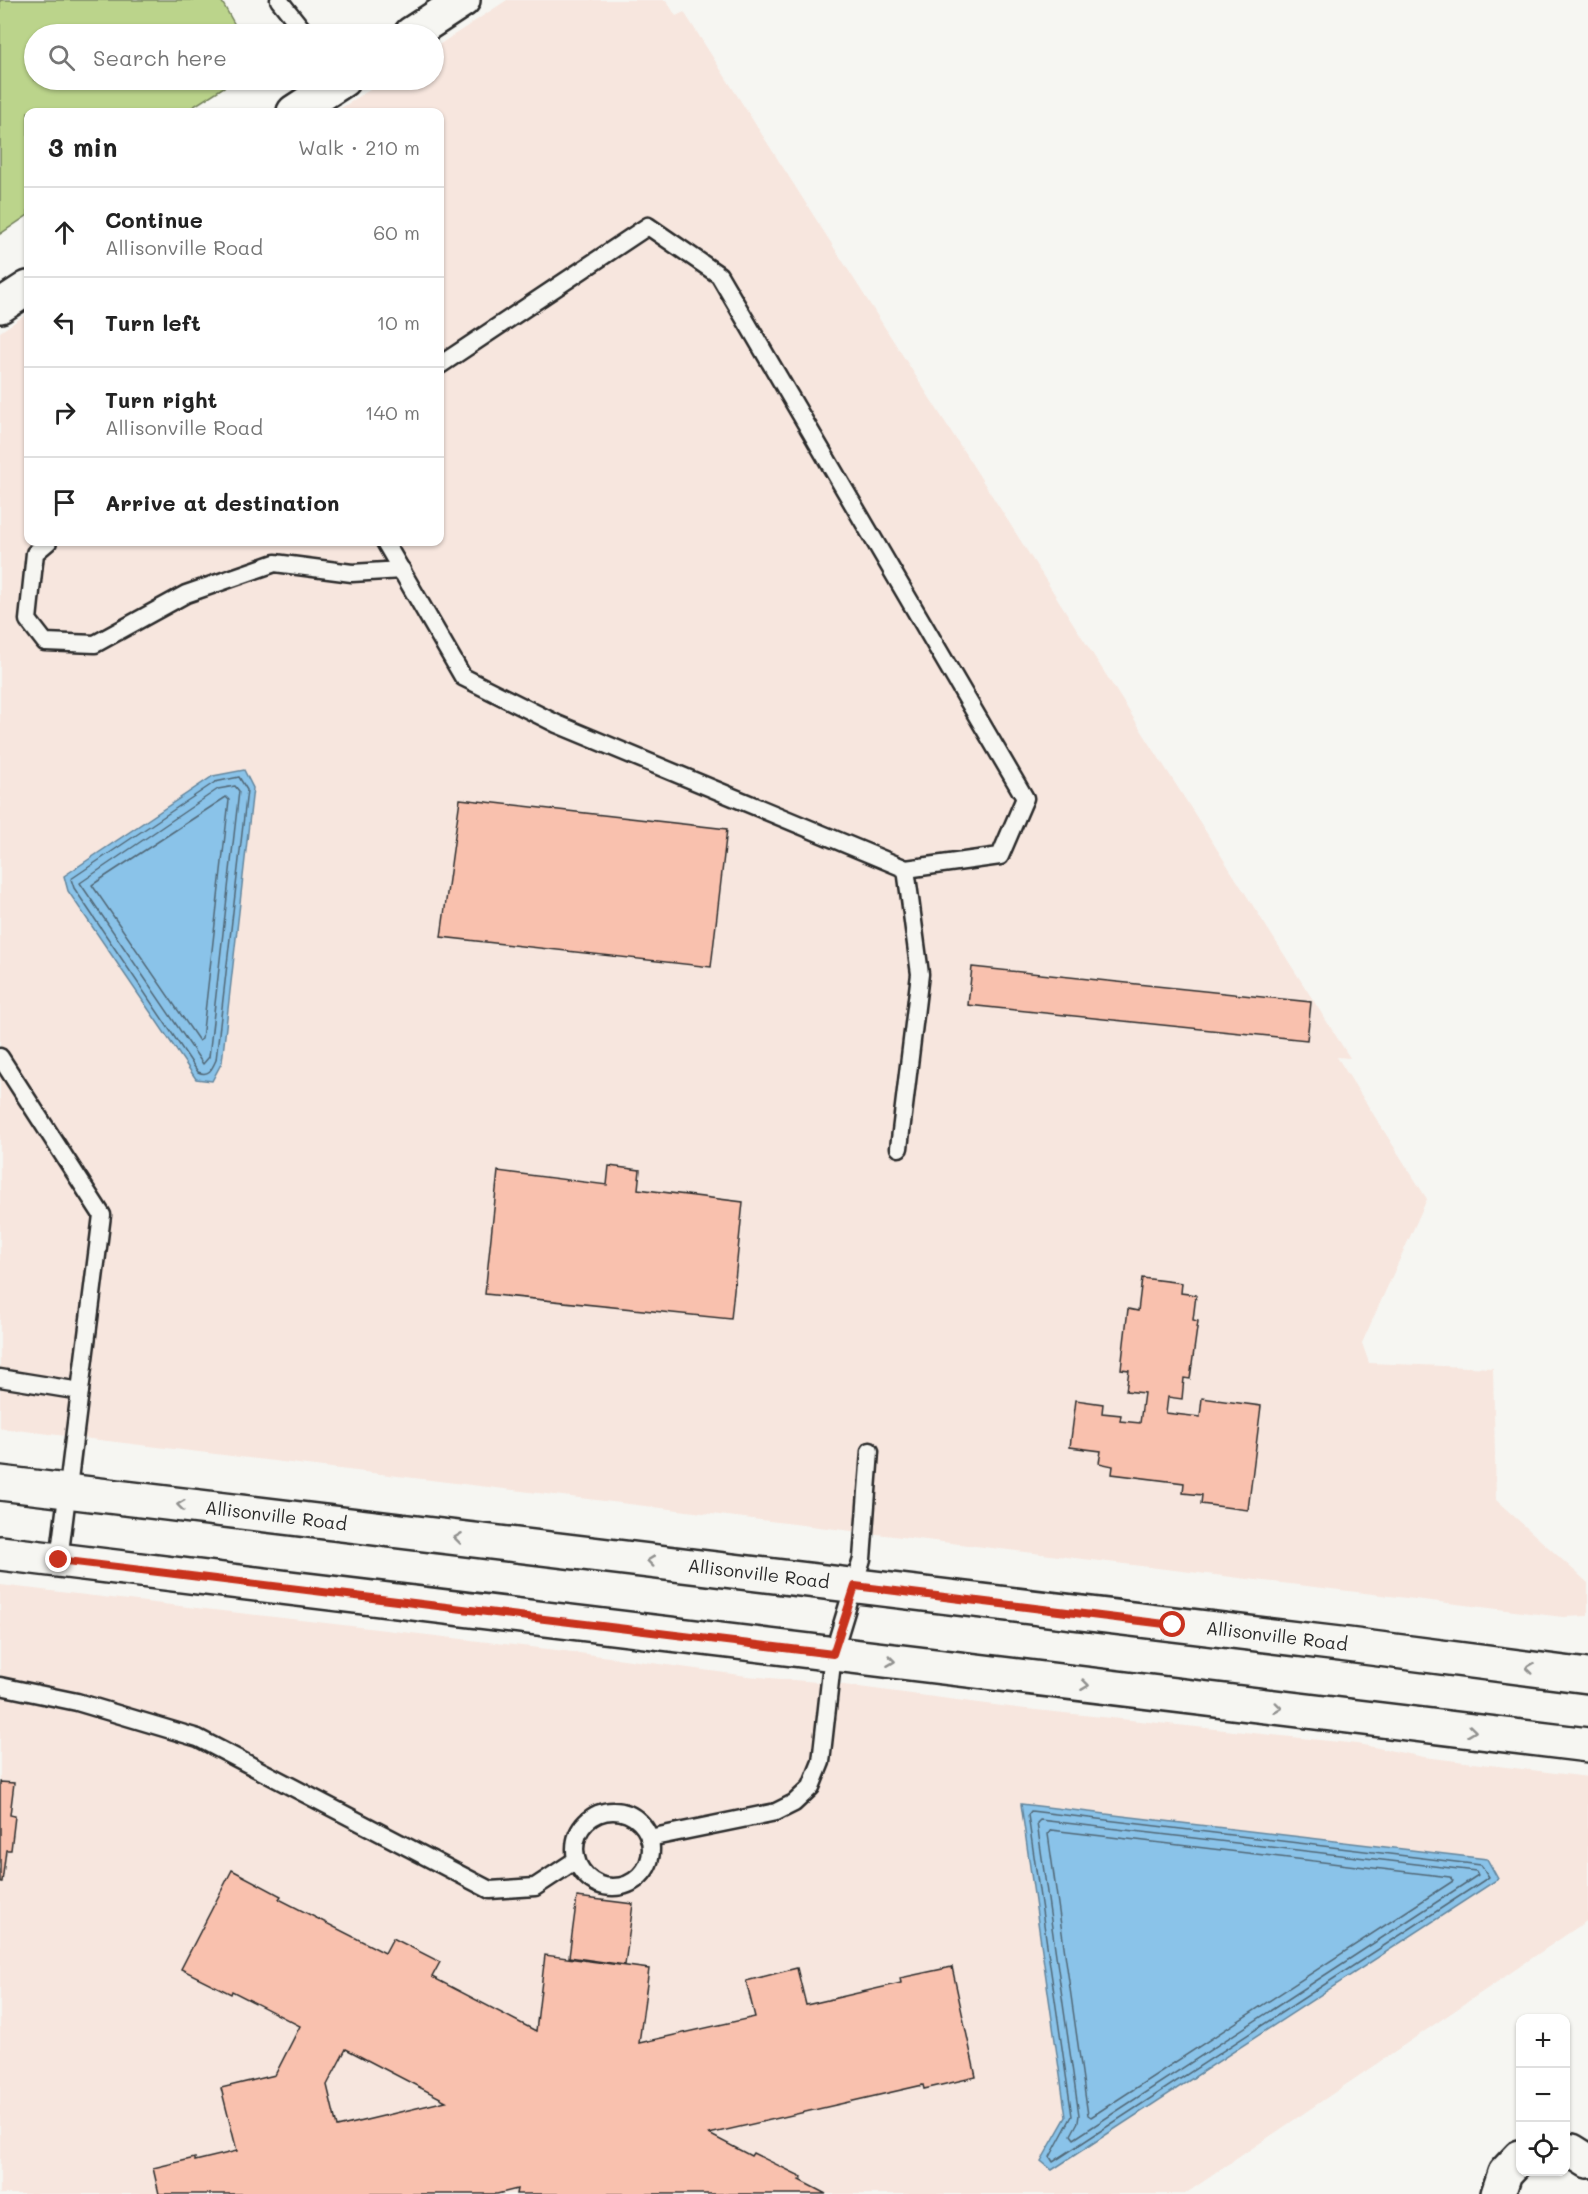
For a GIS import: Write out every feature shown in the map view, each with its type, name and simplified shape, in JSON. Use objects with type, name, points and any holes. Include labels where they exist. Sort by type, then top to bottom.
[{"type":"main road","points":[[426,24],[463,0]]},
{"type":"main road","points":[[300,108],[326,90]]},
{"type":"main road","points":[[0,306],[24,291]]},
{"type":"main road","name":"Allisonville Road","points":[[0,1483],[1588,1676]]},
{"type":"main road","points":[[0,1553],[1588,1745]]},
{"type":"main road","points":[[1570,2152],[1588,2161]]},
{"type":"main road","points":[[1497,2194],[1505,2173],[1516,2162]]},
{"type":"lane","points":[[279,0],[298,24]]},
{"type":"lane","points":[[387,546],[464,677],[557,724],[906,869],[1000,856],[1025,798],[719,275],[648,226],[444,362]]},
{"type":"lane","points":[[43,546],[34,553],[28,620],[45,642],[95,644],[186,594],[275,563],[352,573],[402,570]]},
{"type":"lane","points":[[899,1148],[920,974],[906,869]]},
{"type":"lane","points":[[0,1057],[102,1215],[59,1560]]},
{"type":"lane","points":[[0,1378],[80,1391]]},
{"type":"lane","points":[[649,1838],[776,1812],[794,1803],[811,1786],[821,1762],[833,1654],[862,1559],[870,1451]]},
{"type":"lane","points":[[0,1686],[77,1702],[198,1738],[490,1890],[535,1887],[576,1860]]},
{"type":"lane","points":[[621,1812],[633,1817],[643,1826],[649,1838],[651,1848],[646,1867],[628,1884],[616,1887],[603,1886],[582,1872],[576,1860],[574,1848],[578,1834],[595,1815],[621,1812]]},
{"type":"shaded area","points":[[507,0],[666,0],[676,16],[684,12],[1350,1058],[1337,1057],[1427,1199],[1362,1343],[1369,1363],[1493,1368],[1496,1500],[1588,1583],[1588,1616],[1563,1617],[0,1428],[0,332],[24,316],[24,546],[444,546],[444,108],[341,108],[369,90],[444,90],[444,41]]},
{"type":"shaded area","points":[[0,1585],[565,1651],[747,1676],[829,1683],[1017,1708],[1358,1744],[1424,1757],[1588,1777],[1588,1920],[1185,2194],[0,2194]]},
{"type":"green space","points":[[0,0],[218,0],[222,2],[234,24],[24,24],[24,90],[219,90],[191,108],[24,108],[24,218],[0,234]]},
{"type":"water","points":[[244,770],[253,788],[222,1062],[212,1081],[196,1079],[68,891],[64,876],[213,776]]},
{"type":"water","points":[[1021,1804],[1487,1859],[1498,1879],[1052,2170],[1041,2161],[1066,2117]]},
{"type":"building","points":[[460,799],[727,829],[711,967],[441,937]]},
{"type":"building","points":[[972,967],[1311,1002],[1307,1040],[968,1005]]},
{"type":"building","points":[[609,1166],[640,1170],[638,1189],[743,1202],[731,1319],[485,1294],[498,1171],[607,1185]]},
{"type":"building","points":[[1142,1278],[1182,1283],[1181,1293],[1196,1295],[1193,1320],[1198,1321],[1190,1379],[1184,1378],[1182,1399],[1168,1397],[1166,1413],[1200,1417],[1202,1398],[1261,1406],[1248,1510],[1201,1504],[1202,1495],[1183,1493],[1184,1483],[1112,1474],[1113,1466],[1099,1463],[1101,1451],[1070,1447],[1076,1400],[1103,1404],[1102,1413],[1121,1415],[1120,1421],[1140,1423],[1144,1393],[1126,1391],[1129,1370],[1121,1369],[1128,1309],[1138,1311]]},
{"type":"building","points":[[0,1782],[14,1783],[10,1815],[15,1816],[11,1850],[6,1850],[2,1882],[0,1882]]},
{"type":"building","points":[[232,1870],[281,1896],[279,1899],[385,1953],[393,1938],[440,1962],[432,1977],[536,2031],[545,1955],[649,1969],[639,2043],[755,2017],[746,1981],[797,1968],[806,2005],[901,1983],[900,1978],[952,1967],[976,2077],[924,2089],[923,2085],[709,2134],[751,2156],[753,2153],[802,2177],[799,2180],[826,2194],[516,2194],[517,2189],[497,2194],[159,2194],[153,2168],[237,2151],[221,2088],[275,2075],[300,2026],[232,1991],[231,1994],[181,1969]],"holes":[[[346,2049],[446,2101],[337,2127],[327,2085]]]},
{"type":"building","points":[[577,1897],[633,1904],[625,1965],[569,1957]]},
{"type":"route","points":[[59,1560],[833,1654],[855,1586],[1173,1625]]}]
